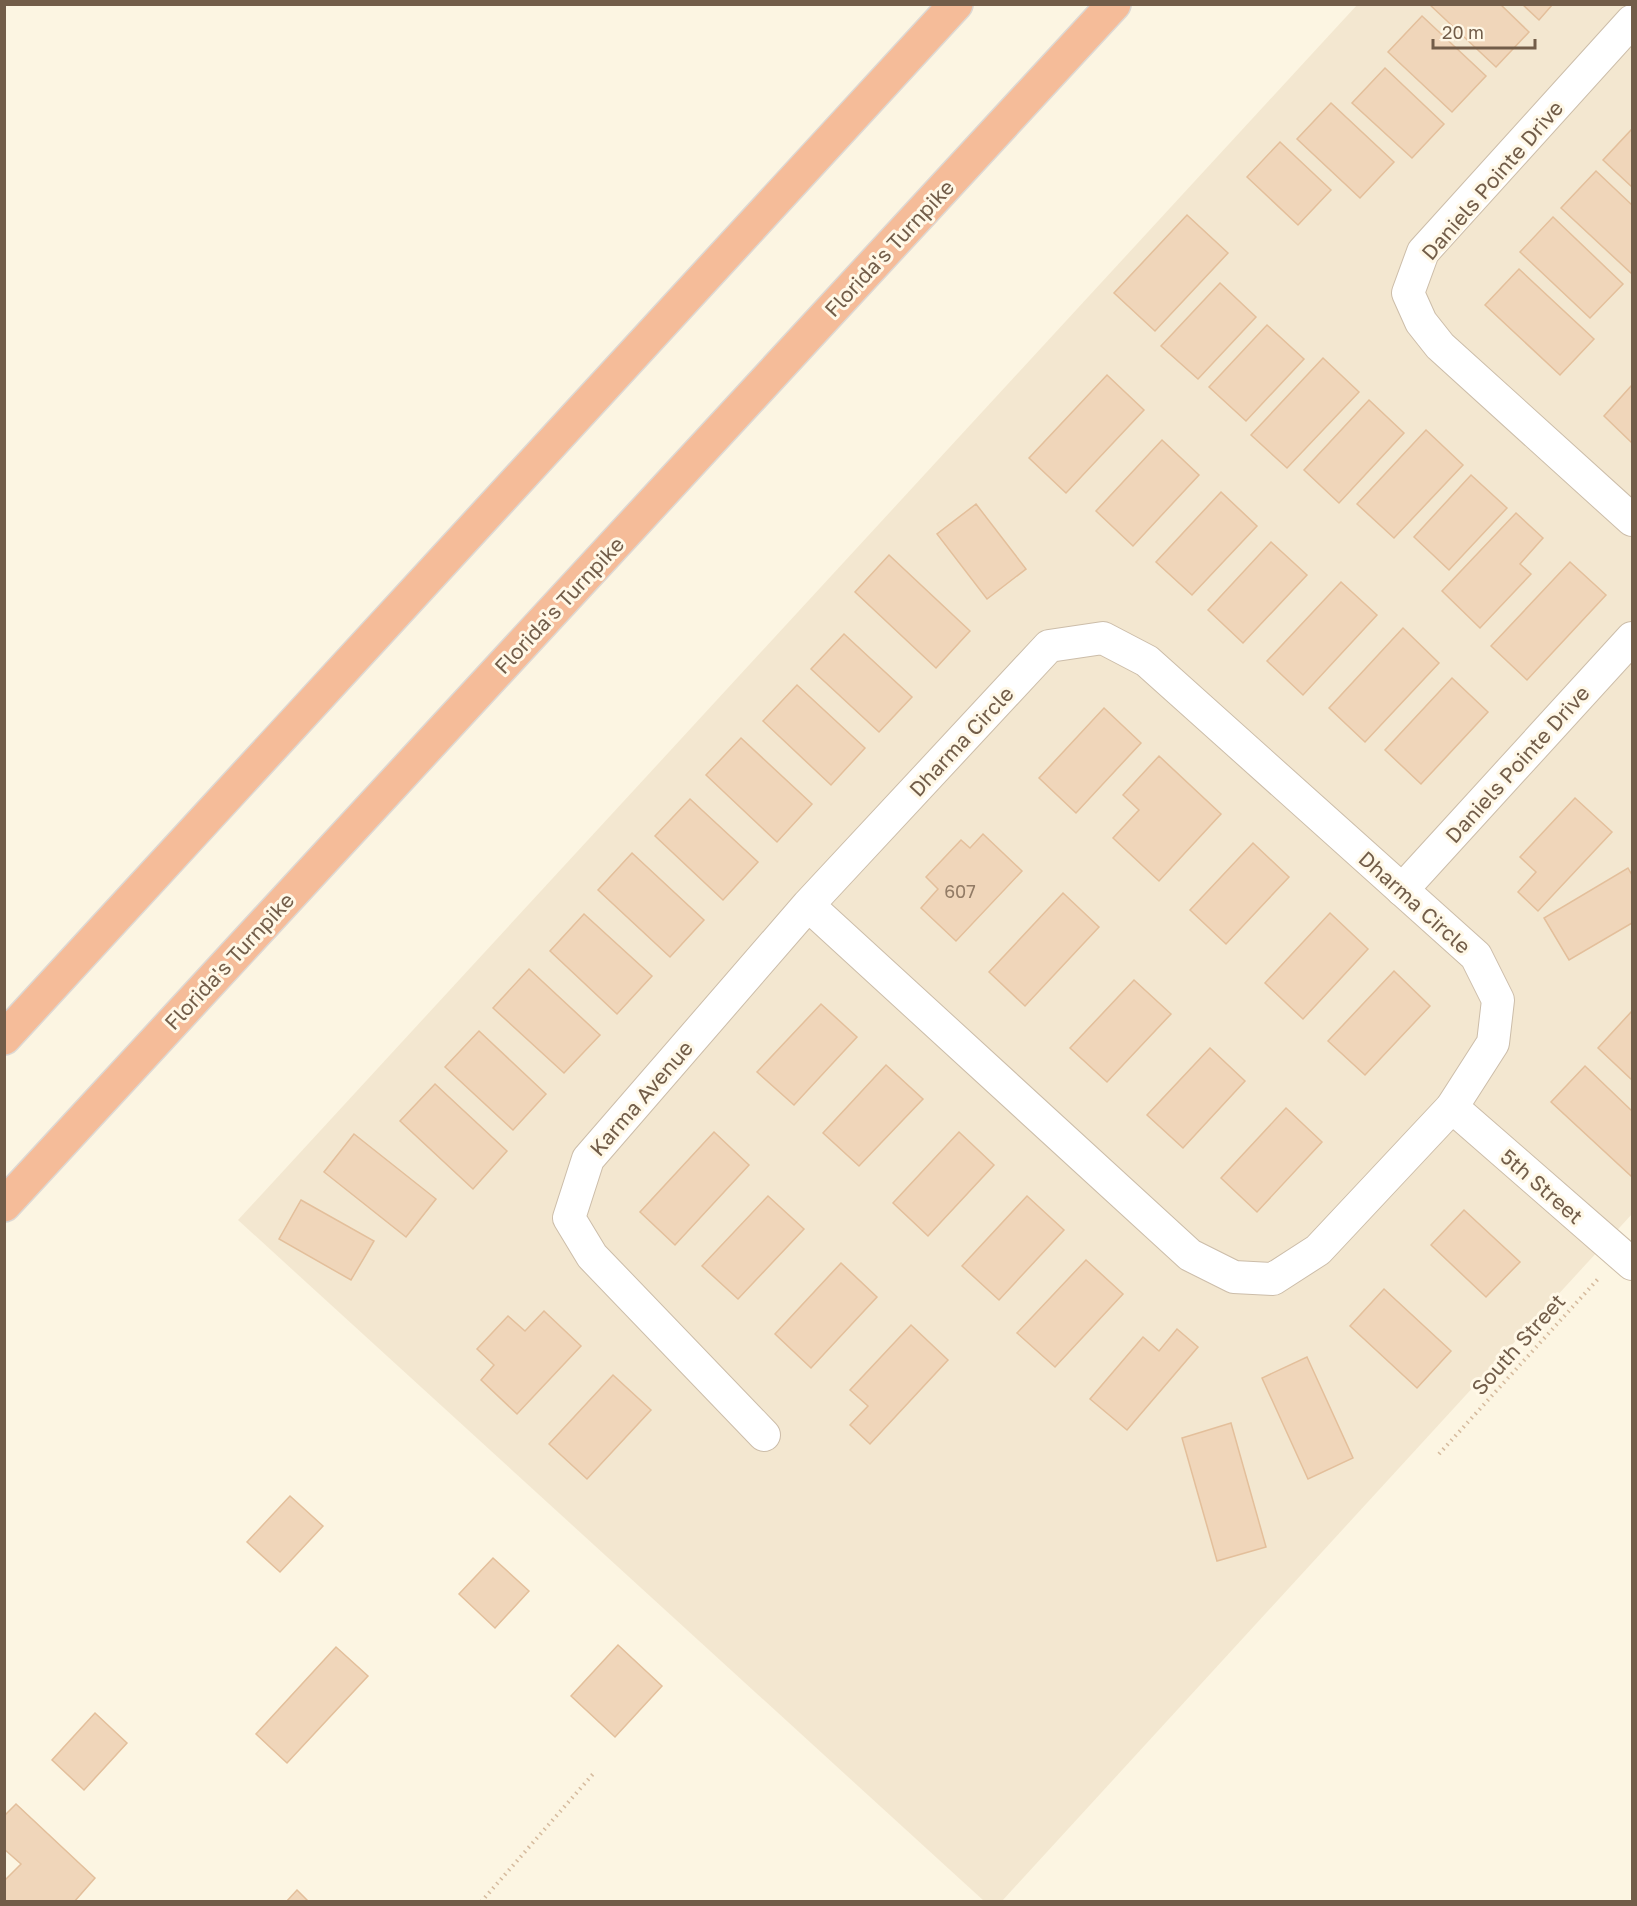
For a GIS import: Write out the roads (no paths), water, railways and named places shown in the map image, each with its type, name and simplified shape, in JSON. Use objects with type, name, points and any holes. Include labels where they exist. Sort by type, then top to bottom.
[{"type":"highway","points":[[4,1038],[956,4]]},
{"type":"highway","name":"Florida's Turnpike","points":[[4,1204],[1114,4]]},
{"type":"street","name":"Daniels Pointe Drive","points":[[1632,21],[1423,252],[1408,293],[1421,322],[1440,346],[1632,520]]},
{"type":"street","name":"Dharma Circle","points":[[1103,638],[1147,661],[1476,956],[1498,1000],[1493,1043],[1452,1107],[1318,1250],[1273,1279],[1234,1278],[1190,1255],[808,905],[1049,646],[1103,638]]},
{"type":"street","name":"Daniels Pointe Drive","points":[[1402,890],[1632,638]]},
{"type":"street","name":"Karma Avenue","points":[[764,1435],[592,1256],[569,1218],[588,1159],[808,905]]},
{"type":"street","name":"5th Street","points":[[1452,1107],[1626,1259]]}]
